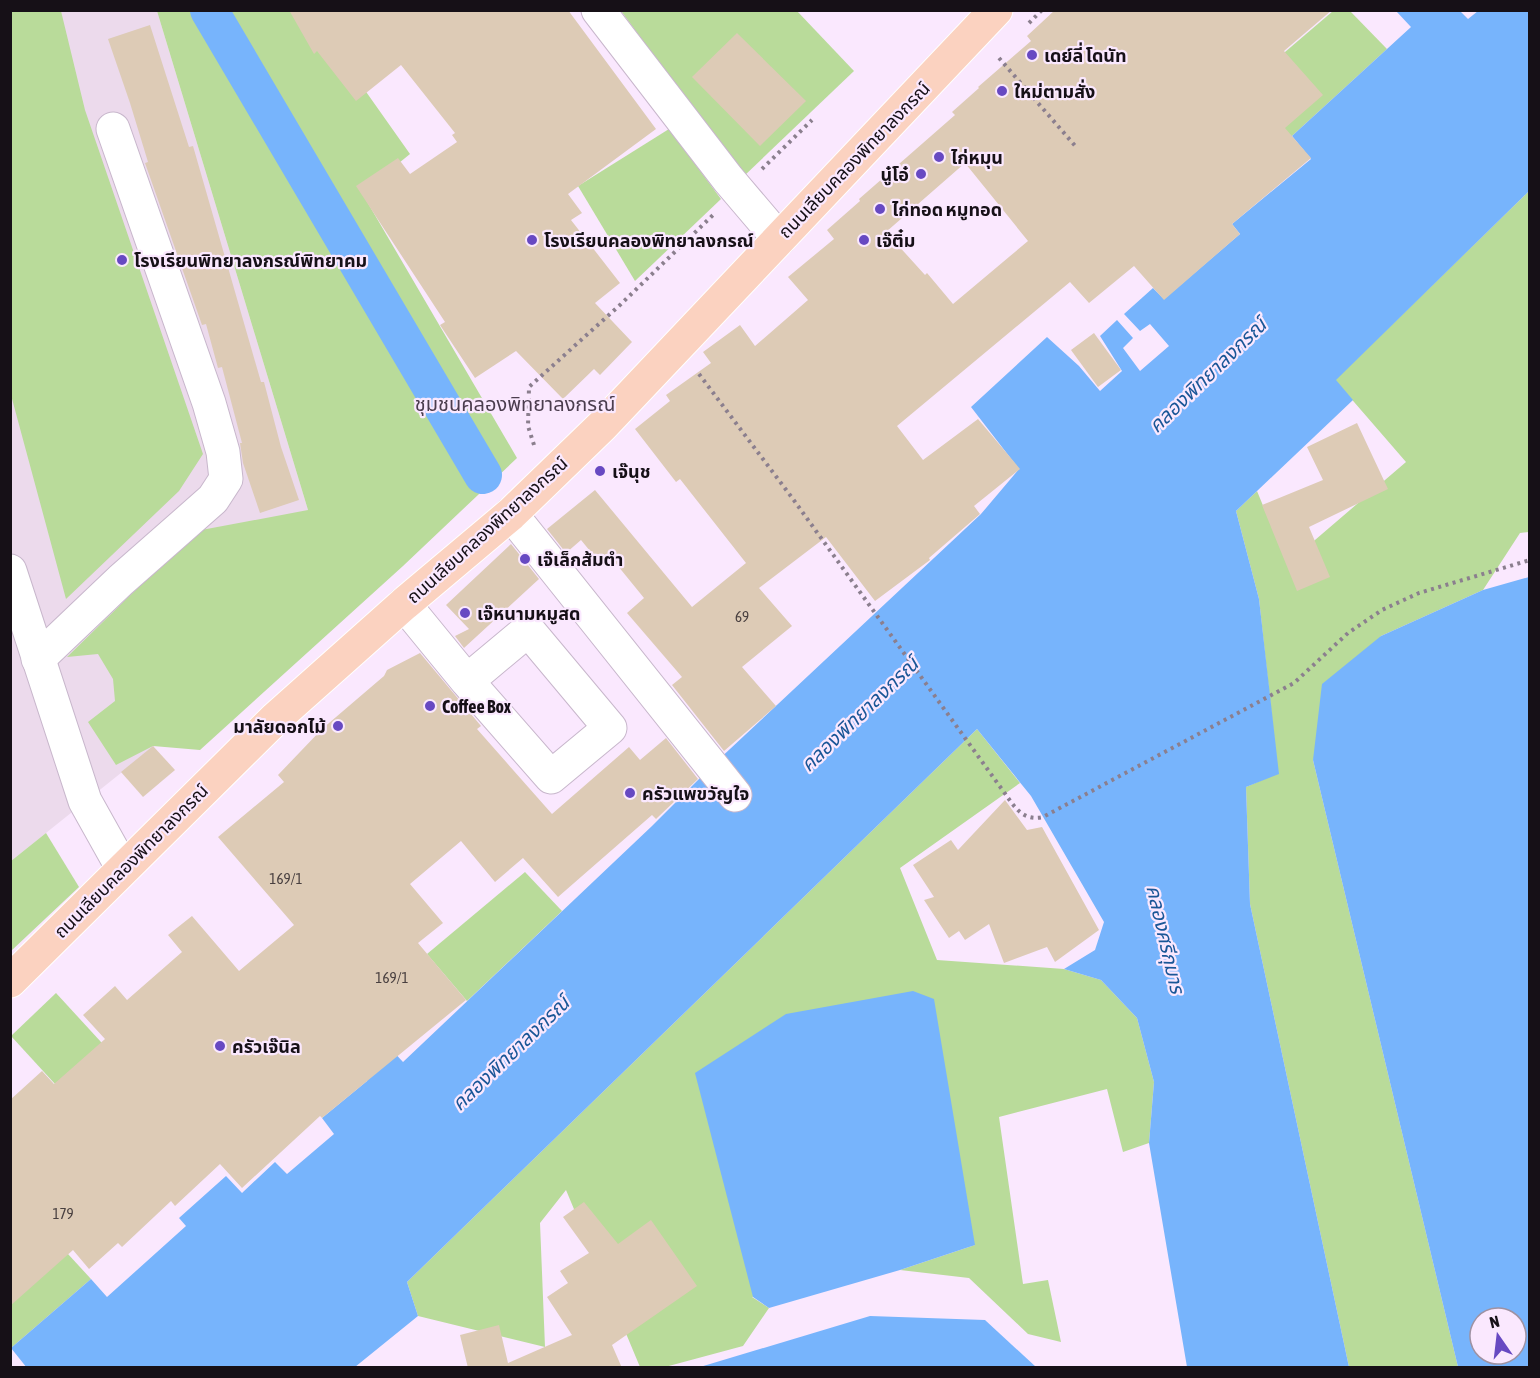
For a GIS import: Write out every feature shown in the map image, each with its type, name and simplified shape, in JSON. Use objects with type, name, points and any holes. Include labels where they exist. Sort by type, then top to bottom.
[{"type":"main road","name":"ถนนเลียบคลองพิทยาลงกรณ์","points":[[10,981],[276,718],[404,604],[511,514],[610,418],[996,10]]},
{"type":"lane","points":[[598,10],[779,239]]},
{"type":"lane","points":[[38,659],[121,580],[213,499],[226,479],[223,452],[208,403],[112,129]]},
{"type":"lane","points":[[511,514],[735,795]]},
{"type":"lane","points":[[10,571],[85,801],[123,869]]},
{"type":"lane","points":[[404,604],[467,681]]},
{"type":"path","points":[[547,479],[528,426],[529,387],[621,304],[812,120]]},
{"type":"path","points":[[675,348],[696,369],[1001,788],[1016,808],[1028,818],[1043,818],[1294,683],[1348,633],[1382,610],[1419,593],[1530,560]]},
{"type":"shaded area","name":"โรงเรียนพิทยาลงกรณ์พิทยาคม","points":[[11,11],[157,11],[308,510],[332,604],[11,861]]},
{"type":"green space","points":[[10,11],[61,11],[85,110],[203,454],[179,491],[66,599],[11,395]]},
{"type":"green space","points":[[157,11],[309,11],[410,154],[362,193],[517,458],[403,566],[200,750],[153,746],[116,765],[88,722],[115,701],[113,679],[98,654],[67,657],[196,531],[308,510]]},
{"type":"green space","points":[[621,11],[797,11],[854,71],[743,177]]},
{"type":"green space","points":[[1333,11],[1350,11],[1387,49],[1292,136],[1243,154],[1278,58]]},
{"type":"green space","points":[[669,129],[721,199],[635,281],[578,186]]},
{"type":"green space","points":[[1529,191],[1529,532],[1520,533],[1483,590],[1381,636],[1313,760],[1458,1367],[1349,1367],[1250,904],[1246,787],[1278,773],[1259,599],[1236,511],[1257,491],[1287,564],[1406,462],[1335,380]]},
{"type":"green space","points":[[977,729],[1020,783],[900,868],[937,960],[1064,969],[1101,980],[1137,1018],[1154,1082],[1149,1143],[1123,1152],[1107,1089],[999,1117],[1023,1284],[1048,1280],[1061,1342],[1028,1334],[969,1278],[900,1270],[975,1245],[752,1297],[769,1308],[743,1346],[665,1367],[640,1367],[566,1190],[540,1223],[545,1347],[418,1316],[407,1282]]},
{"type":"green space","points":[[46,833],[79,887],[11,951],[11,861]]},
{"type":"green space","points":[[525,872],[562,911],[467,1001],[427,954]]},
{"type":"green space","points":[[56,993],[146,1091],[55,1084],[11,1036]]},
{"type":"green space","points":[[10,1191],[91,1279],[11,1348],[10,1348]]},
{"type":"water","points":[[1396,11],[1460,11],[1468,19],[1478,11],[1529,11],[1529,191],[1336,380],[1353,400],[1236,511],[1259,599],[1279,774],[1246,787],[1250,904],[1349,1367],[1187,1367],[1149,1143],[1154,1082],[1137,1018],[1101,980],[1064,969],[1095,950],[1104,922],[1031,796],[977,729],[407,1282],[418,1316],[355,1367],[27,1368],[11,1348],[91,1279],[107,1297],[186,1226],[179,1218],[226,1176],[242,1193],[275,1162],[287,1174],[334,1134],[322,1118],[367,1081],[376,1033],[403,1062],[652,826],[715,763],[981,514],[1019,469],[971,407],[1047,337],[1079,366],[1100,391],[1122,371],[1100,336],[1117,320],[1133,338],[1123,348],[1140,371],[1169,346],[1150,324],[1140,331],[1124,314],[1153,288],[1164,299],[1240,234],[1232,224],[1311,159],[1292,136],[1411,27]]},
{"type":"water","points":[[1529,577],[1529,1367],[1458,1367],[1313,760],[1322,684],[1381,636],[1483,590]]},
{"type":"water","points":[[913,991],[934,999],[975,1245],[900,1270],[769,1308],[753,1297],[695,1073],[786,1014]]},
{"type":"water","points":[[870,1316],[985,1320],[1036,1367],[700,1367]]},
{"type":"building","points":[[289,10],[568,10],[656,129],[568,194],[582,213],[571,220],[620,283],[595,303],[632,342],[600,375],[594,369],[563,399],[516,351],[475,378],[440,325],[445,322],[356,186],[398,158],[410,174],[457,142],[452,135],[455,133],[401,65],[356,101],[317,51],[314,54]]},
{"type":"building","points":[[1055,10],[1332,10],[1284,51],[1323,95],[1285,128],[1311,158],[1232,224],[1240,234],[1164,300],[1134,266],[1089,303],[1070,282],[897,426],[923,460],[978,419],[1020,469],[974,506],[980,514],[929,558],[930,560],[875,601],[826,537],[759,588],[792,626],[742,667],[776,706],[724,751],[672,685],[682,677],[627,613],[644,598],[609,555],[599,562],[581,540],[566,553],[547,529],[595,490],[692,607],[746,563],[680,479],[676,482],[635,429],[670,401],[666,395],[711,363],[703,352],[740,325],[755,346],[808,300],[788,277],[834,239],[827,230],[955,115],[952,112],[1031,41],[1027,36]],"holes":[[[965,163],[1028,241],[953,304],[927,273],[925,275],[886,232]]]},
{"type":"building","points":[[150,25],[189,147],[193,146],[261,382],[264,382],[281,447],[299,500],[260,513],[243,463],[240,443],[242,443],[222,367],[218,368],[206,324],[202,325],[145,163],[148,162],[108,39]]},
{"type":"building","points":[[737,33],[806,101],[760,146],[692,77]]},
{"type":"building","points":[[1094,333],[1121,370],[1098,387],[1071,350]]},
{"type":"building","points":[[1357,423],[1388,489],[1309,527],[1330,577],[1297,591],[1262,505],[1323,480],[1307,447]]},
{"type":"building","points":[[511,544],[539,579],[464,648],[455,636],[469,629],[446,605]]},
{"type":"building","points":[[420,653],[481,726],[477,729],[552,814],[629,747],[640,760],[666,738],[698,779],[656,819],[652,815],[558,897],[523,858],[495,882],[461,841],[410,884],[443,923],[418,943],[466,1000],[322,1118],[320,1116],[242,1188],[220,1164],[175,1206],[171,1201],[122,1247],[118,1243],[89,1269],[73,1250],[10,1306],[10,1100],[42,1071],[54,1084],[105,1039],[83,1015],[115,986],[127,1000],[182,952],[168,935],[192,916],[239,971],[294,925],[218,837],[284,782],[278,775],[322,729],[384,676],[387,670]]},
{"type":"building","points":[[153,746],[175,770],[143,797],[121,772]]},
{"type":"building","points":[[1005,800],[1027,830],[1042,827],[1099,930],[1055,962],[1047,947],[1004,963],[989,924],[965,940],[959,931],[949,938],[924,900],[934,897],[913,865],[951,840],[958,850]]},
{"type":"building","points":[[584,1202],[618,1244],[651,1220],[697,1286],[612,1345],[622,1368],[468,1368],[460,1335],[499,1325],[508,1363],[572,1335],[547,1297],[568,1283],[560,1271],[589,1253],[563,1217]]},
{"type":"waterway","points":[[209,10],[483,475]]},
{"type":"place","name":"เดย์ลี่ โดนัท","points":[[1032,55]]},
{"type":"place","name":"ใหม่ตามสั่ง","points":[[1002,91]]},
{"type":"place","name":"ไก่หมุน","points":[[939,157]]},
{"type":"place","name":"นู๋โอ๋","points":[[921,174]]},
{"type":"place","name":"ไก่ทอด หมูทอด","points":[[880,209]]},
{"type":"place","name":"โรงเรียนคลองพิทยาลงกรณ์","points":[[532,240]]},
{"type":"place","name":"เจ๊ติ๋ม","points":[[864,240]]},
{"type":"place","name":"โรงเรียนพิทยาลงกรณ์พิทยาคม","points":[[122,260]]},
{"type":"place","name":"เจ๊นุช","points":[[600,471]]},
{"type":"place","name":"เจ๊เล็กส้มตำ","points":[[525,559]]},
{"type":"place","name":"เจ๊หนามหมูสด","points":[[465,613]]},
{"type":"place","name":"Coffee Box","points":[[430,706]]},
{"type":"place","name":"มาลัยดอกไม้","points":[[338,726]]},
{"type":"place","name":"ครัวแพขวัญใจ","points":[[630,793]]},
{"type":"place","name":"ครัวเจ๊นิล","points":[[220,1046]]},
{"type":"district","name":"ชุมชนคลองพิทยาลงกรณ์","points":[[515,403]]},
{"type":"water label","name":"คลองพิทยาลงกรณ์","points":[[1207,375]]},
{"type":"water label","name":"คลองพิทยาลงกรณ์","points":[[859,714]]},
{"type":"water label","name":"คลองศรีกุมาร","points":[[1166,939]]},
{"type":"water label","name":"คลองพิทยาลงกรณ์","points":[[510,1053]]}]
